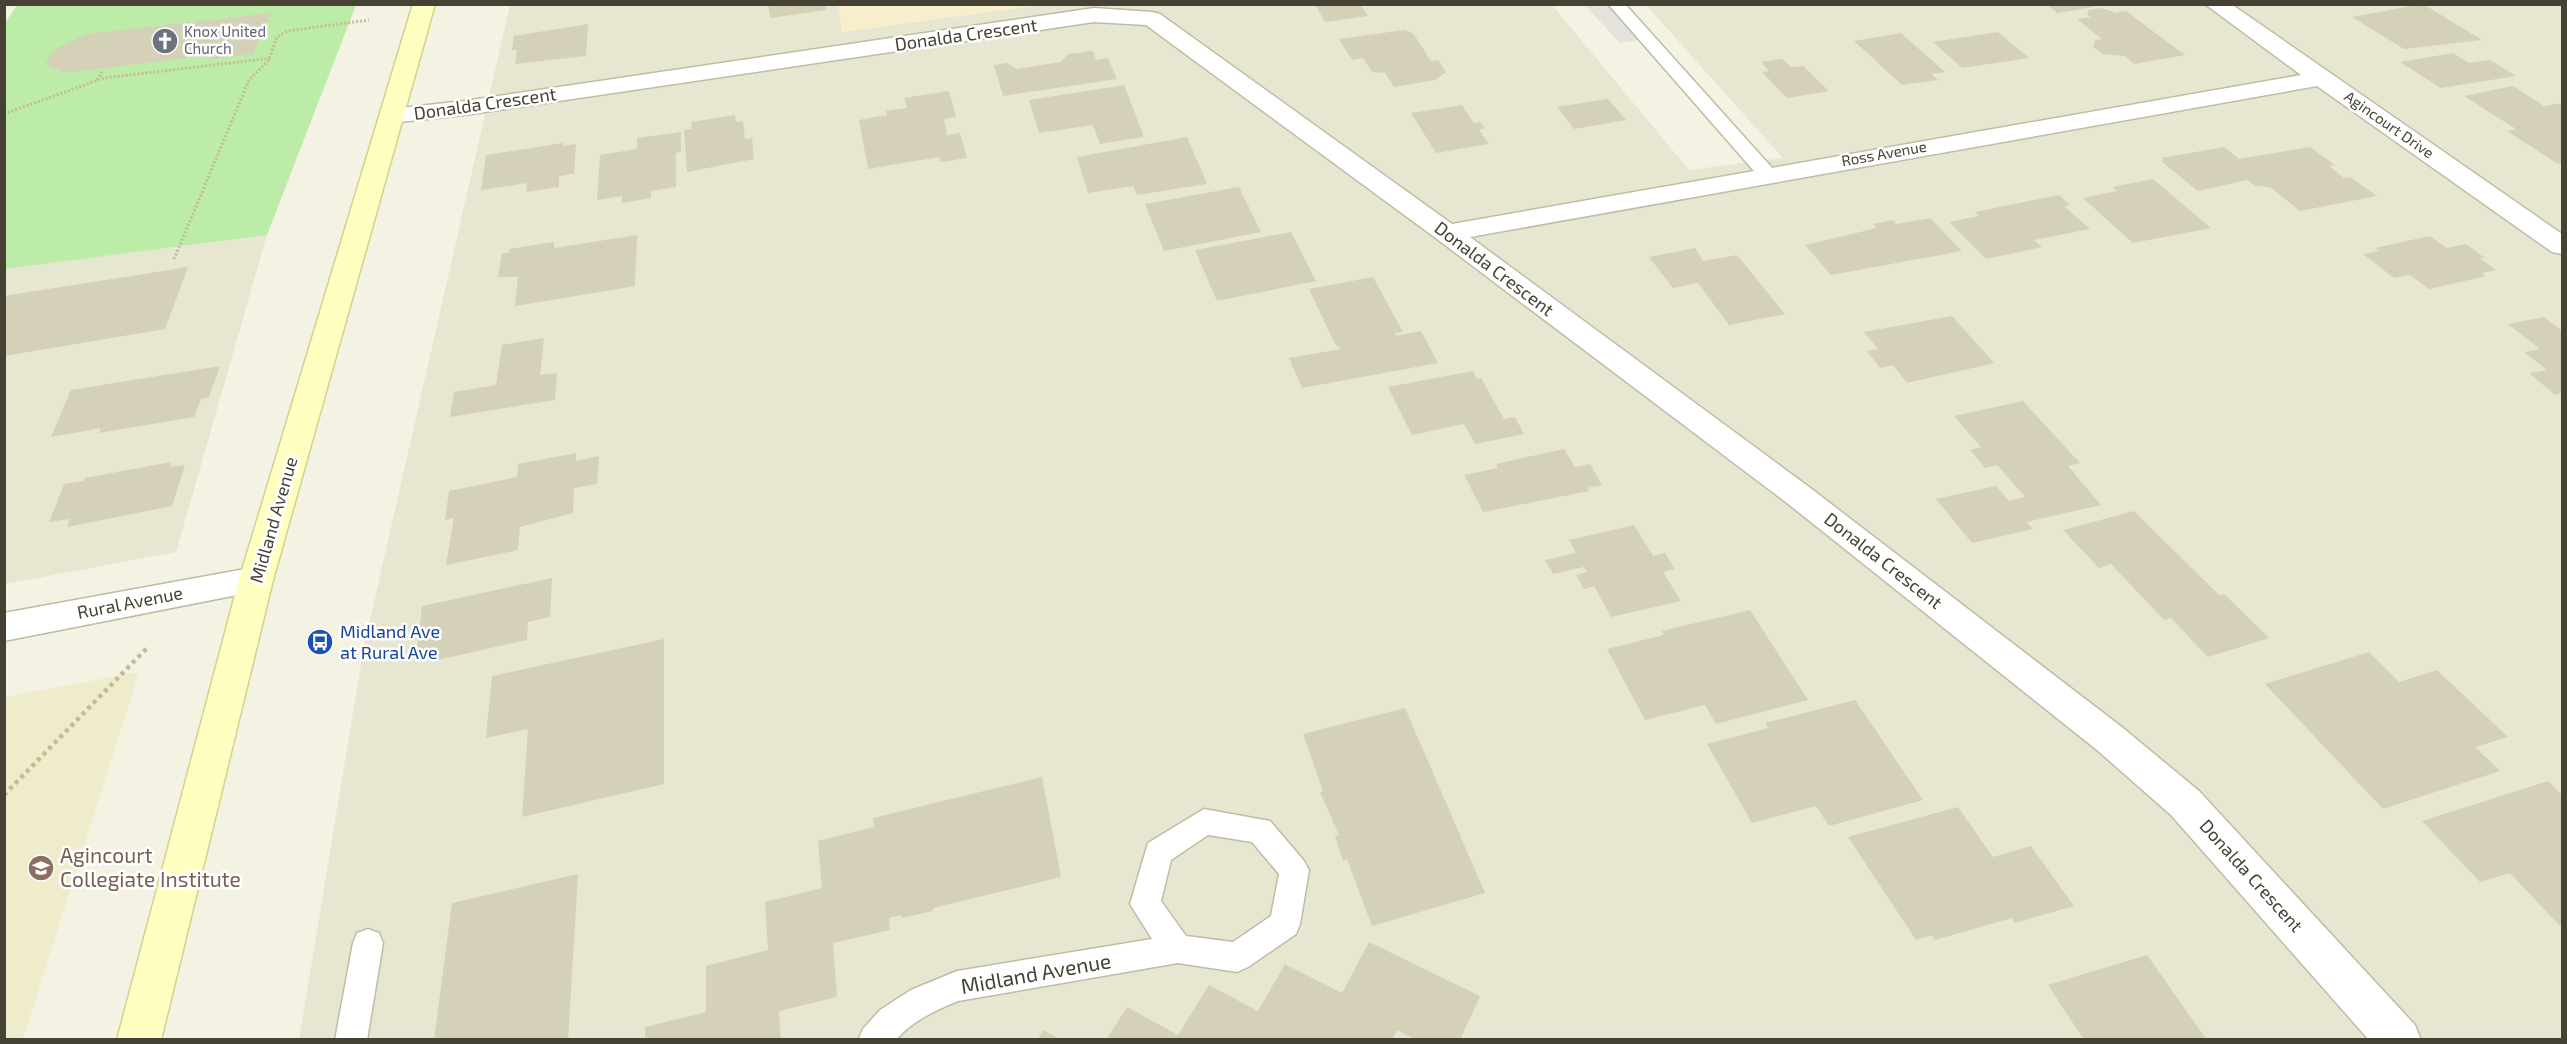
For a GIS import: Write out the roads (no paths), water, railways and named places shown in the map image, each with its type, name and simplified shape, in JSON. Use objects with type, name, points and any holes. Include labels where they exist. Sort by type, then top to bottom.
[{"type":"main road","name":"Midland Avenue","points":[[139,1040],[256,580],[424,4]]},
{"type":"street","name":"Agincourt Drive","points":[[2216,4],[2562,246]]},
{"type":"street","name":"Donalda Crescent","points":[[391,116],[465,108],[1094,15],[1136,16],[1152,19],[1167,27],[1447,233],[1798,495],[2110,738],[2185,803],[2399,1040]]},
{"type":"street","name":"Ross Avenue","points":[[1447,233],[1767,174],[2322,78]]},
{"type":"street","name":"Rural Avenue","points":[[4,627],[256,580]]},
{"type":"lane","points":[[1616,4],[1767,174]]},
{"type":"lane","name":"Midland Avenue","points":[[874,1040],[891,1021],[922,1001],[957,987],[1178,949],[1237,957],[1286,924],[1294,870],[1260,830],[1204,822],[1158,852],[1145,904],[1178,949]]},
{"type":"lane","points":[[351,1040],[368,943]]},
{"type":"place","name":"Knox United Church","points":[[165,41]]},
{"type":"place","name":"Midland Ave at Rural Ave","points":[[320,642]]},
{"type":"place","name":"Agincourt Collegiate Institute","points":[[41,868]]}]
